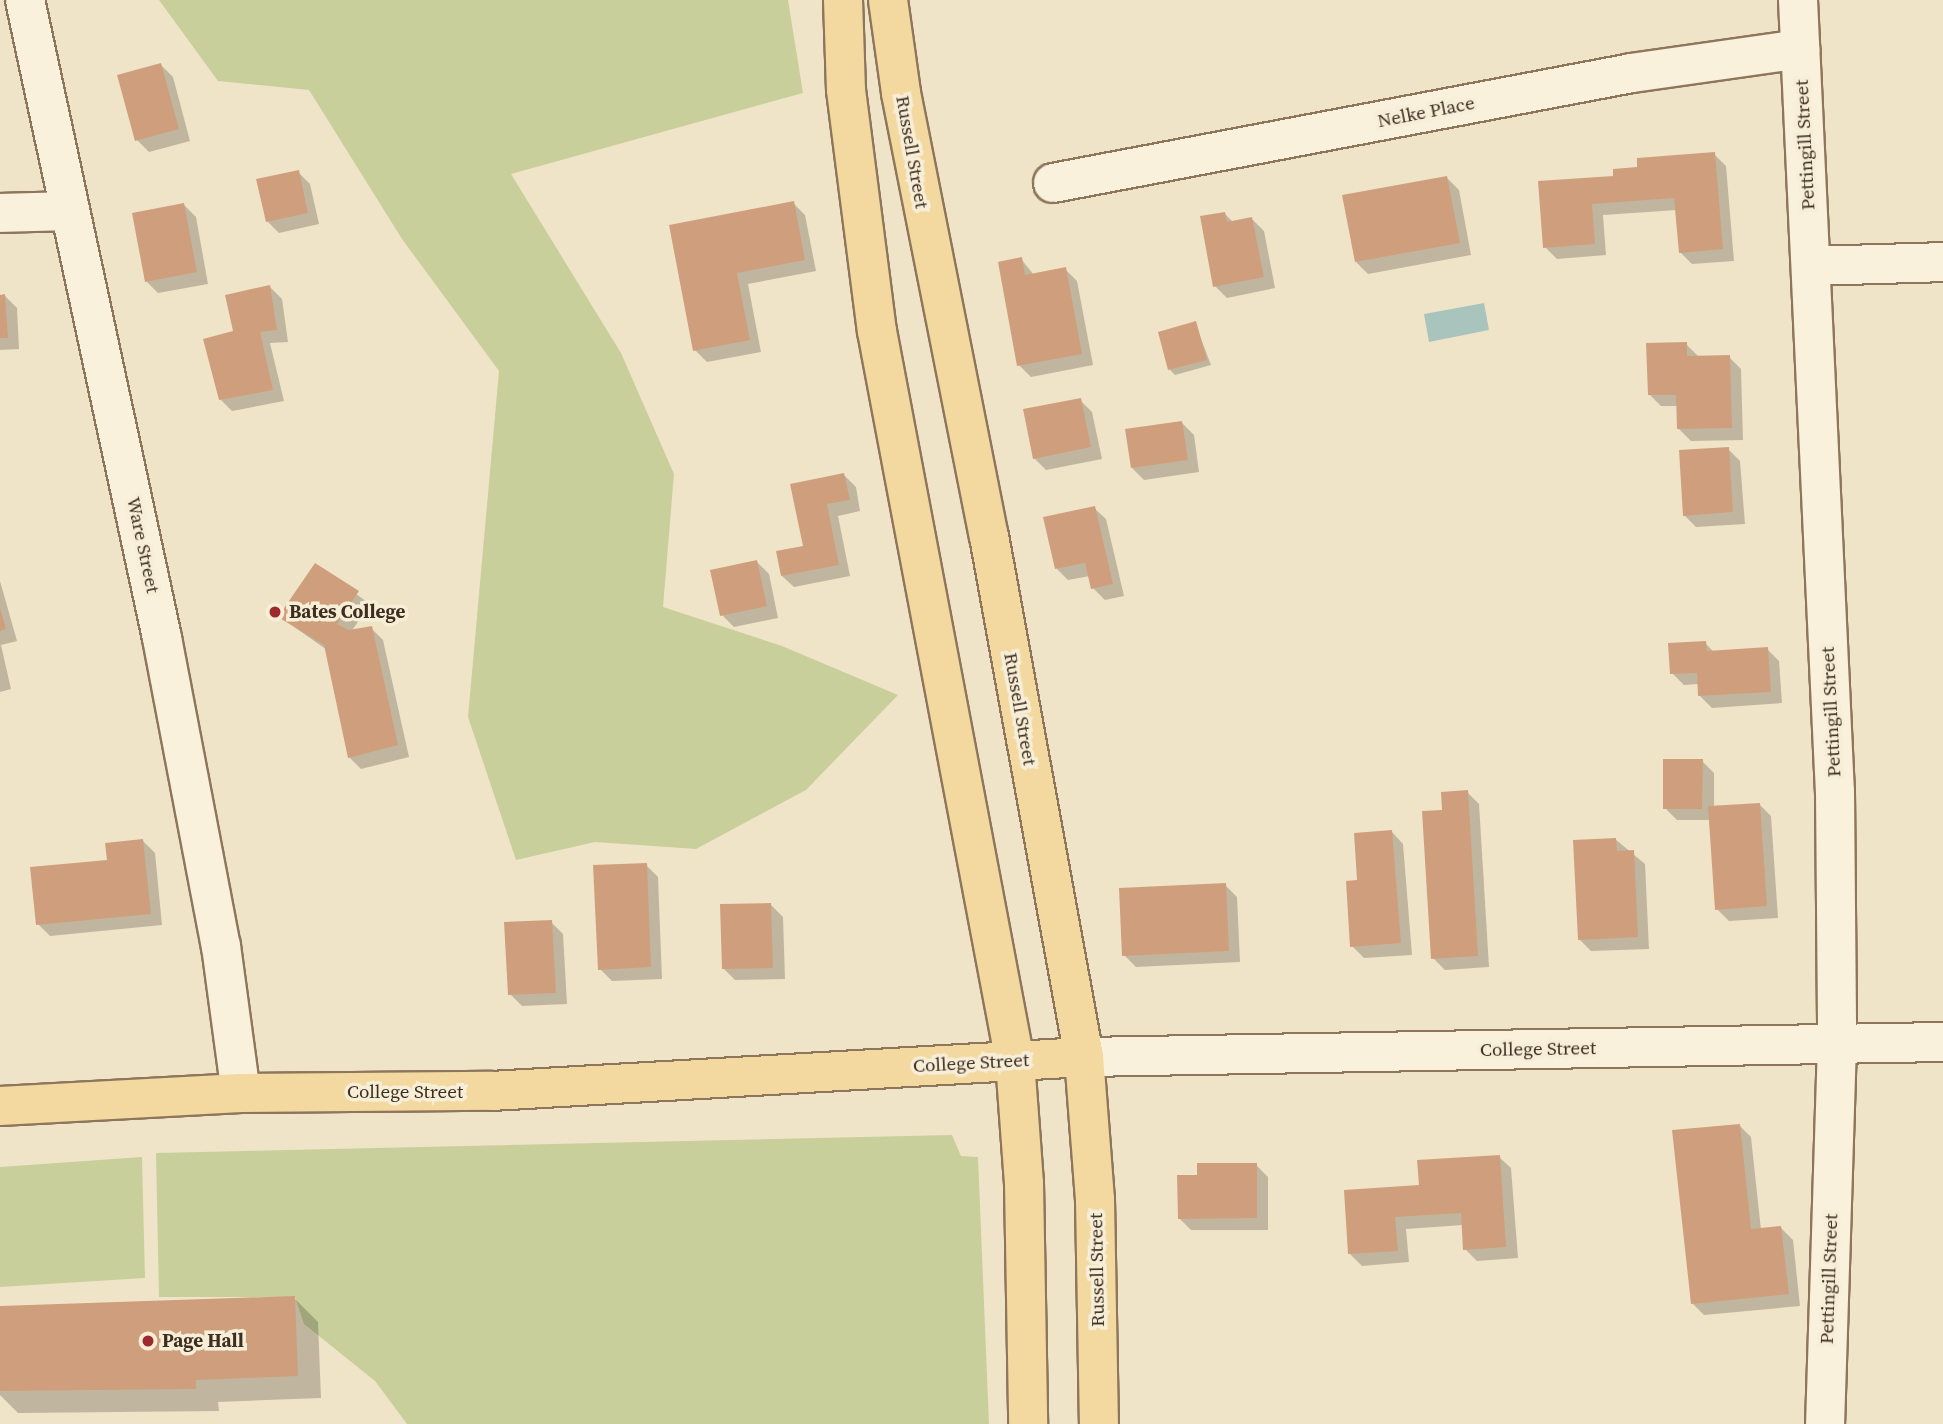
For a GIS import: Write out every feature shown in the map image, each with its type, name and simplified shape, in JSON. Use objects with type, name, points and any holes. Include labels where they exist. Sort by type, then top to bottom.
[{"type":"main road","points":[[835,0],[877,331],[1015,1061],[1024,1183],[1028,1424]]},
{"type":"main road","points":[[843,0],[846,90]]},
{"type":"main road","name":"Russell Street","points":[[888,0],[906,119],[989,536],[1084,1057],[1095,1199],[1099,1424]]},
{"type":"main road","name":"College Street","points":[[0,1106],[241,1093],[491,1091],[1084,1057]]},
{"type":"street","name":"Ware Street","points":[[25,0],[165,651],[221,946],[241,1093]]},
{"type":"street","name":"Pettingill Street","points":[[1798,0],[1835,792],[1837,1044],[1825,1424]]},
{"type":"street","name":"Nelke Place","points":[[1052,183],[1632,73],[1800,49]]},
{"type":"street","points":[[0,213],[70,211]]},
{"type":"street","points":[[1812,266],[1943,262]]},
{"type":"street","name":"College Street","points":[[1084,1057],[1943,1042]]},
{"type":"green space","points":[[159,0],[788,0],[803,93],[511,174],[621,353],[674,474],[663,607],[782,646],[898,695],[806,790],[696,849],[595,842],[516,860],[468,717],[499,371],[402,239],[309,90],[218,81]]},
{"type":"green space","points":[[952,1135],[961,1156],[978,1157],[989,1424],[407,1424],[375,1381],[304,1324],[295,1297],[159,1297],[156,1153]]},
{"type":"green space","points":[[142,1157],[145,1278],[0,1287],[0,1167]]},
{"type":"water","points":[[1484,303],[1489,330],[1429,342],[1424,314]]},
{"type":"building","points":[[161,63],[179,129],[135,141],[117,75]]},
{"type":"building","points":[[1715,152],[1723,249],[1679,253],[1674,198],[1592,204],[1595,244],[1543,248],[1538,181],[1613,176],[1613,169],[1637,167],[1637,158]]},
{"type":"building","points":[[299,170],[308,213],[266,222],[256,179]]},
{"type":"building","points":[[1447,176],[1460,243],[1355,262],[1342,195]]},
{"type":"building","points":[[794,201],[805,260],[737,273],[750,340],[693,351],[669,225]]},
{"type":"building","points":[[184,203],[197,272],[145,282],[132,213]]},
{"type":"building","points":[[1225,212],[1227,222],[1252,217],[1264,277],[1213,287],[1200,216]]},
{"type":"building","points":[[1022,257],[1025,275],[1066,267],[1082,354],[1017,366],[998,262]]},
{"type":"building","points":[[270,285],[277,330],[260,332],[273,390],[219,400],[203,339],[233,331],[225,295]]},
{"type":"building","points":[[5,294],[8,338],[0,338],[0,295]]},
{"type":"building","points":[[1196,321],[1207,360],[1168,370],[1158,332]]},
{"type":"building","points":[[1687,342],[1687,356],[1730,355],[1732,428],[1677,429],[1676,395],[1648,395],[1646,343]]},
{"type":"building","points":[[1081,398],[1091,447],[1033,459],[1023,409]]},
{"type":"building","points":[[1182,421],[1188,460],[1131,468],[1125,429]]},
{"type":"building","points":[[1729,447],[1733,512],[1683,516],[1679,450]]},
{"type":"building","points":[[844,473],[850,500],[827,504],[839,565],[781,576],[776,551],[803,546],[790,484]]},
{"type":"building","points":[[1095,506],[1113,584],[1091,589],[1085,563],[1055,569],[1043,517]]},
{"type":"building","points":[[757,560],[767,606],[720,616],[710,570]]},
{"type":"building","points":[[315,563],[359,591],[337,624],[349,630],[372,626],[398,745],[348,758],[324,645],[278,617]]},
{"type":"building","points":[[0,608],[6,629],[0,631]]},
{"type":"building","points":[[1706,641],[1707,651],[1768,647],[1771,692],[1698,696],[1697,673],[1670,674],[1668,643]]},
{"type":"building","points":[[1663,759],[1703,759],[1702,809],[1663,809]]},
{"type":"building","points":[[1468,790],[1478,956],[1431,959],[1422,811],[1442,810],[1441,792]]},
{"type":"building","points":[[1760,803],[1767,906],[1715,910],[1708,806]]},
{"type":"building","points":[[1392,830],[1401,943],[1350,947],[1346,881],[1357,880],[1354,833]]},
{"type":"building","points":[[1616,838],[1617,851],[1634,850],[1638,937],[1578,940],[1573,840]]},
{"type":"building","points":[[143,839],[151,914],[36,925],[30,867],[107,860],[105,843]]},
{"type":"building","points":[[647,863],[651,967],[598,970],[593,865]]},
{"type":"building","points":[[1226,883],[1229,951],[1122,956],[1119,888]]},
{"type":"building","points":[[771,903],[773,968],[722,969],[720,904]]},
{"type":"building","points":[[552,920],[556,993],[508,995],[504,922]]},
{"type":"building","points":[[1740,1124],[1751,1229],[1781,1226],[1789,1294],[1691,1304],[1672,1130]]},
{"type":"building","points":[[1500,1155],[1506,1247],[1463,1250],[1461,1213],[1395,1217],[1398,1251],[1348,1254],[1344,1190],[1419,1185],[1417,1160]]},
{"type":"building","points":[[1197,1163],[1257,1163],[1257,1218],[1178,1219],[1177,1175],[1197,1175]]},
{"type":"building","name":"Page Hall","points":[[295,1296],[298,1376],[196,1380],[196,1389],[0,1391],[0,1306]]},
{"type":"place","name":"Bates College","points":[[275,612]]},
{"type":"place","name":"Page Hall","points":[[148,1341]]}]
